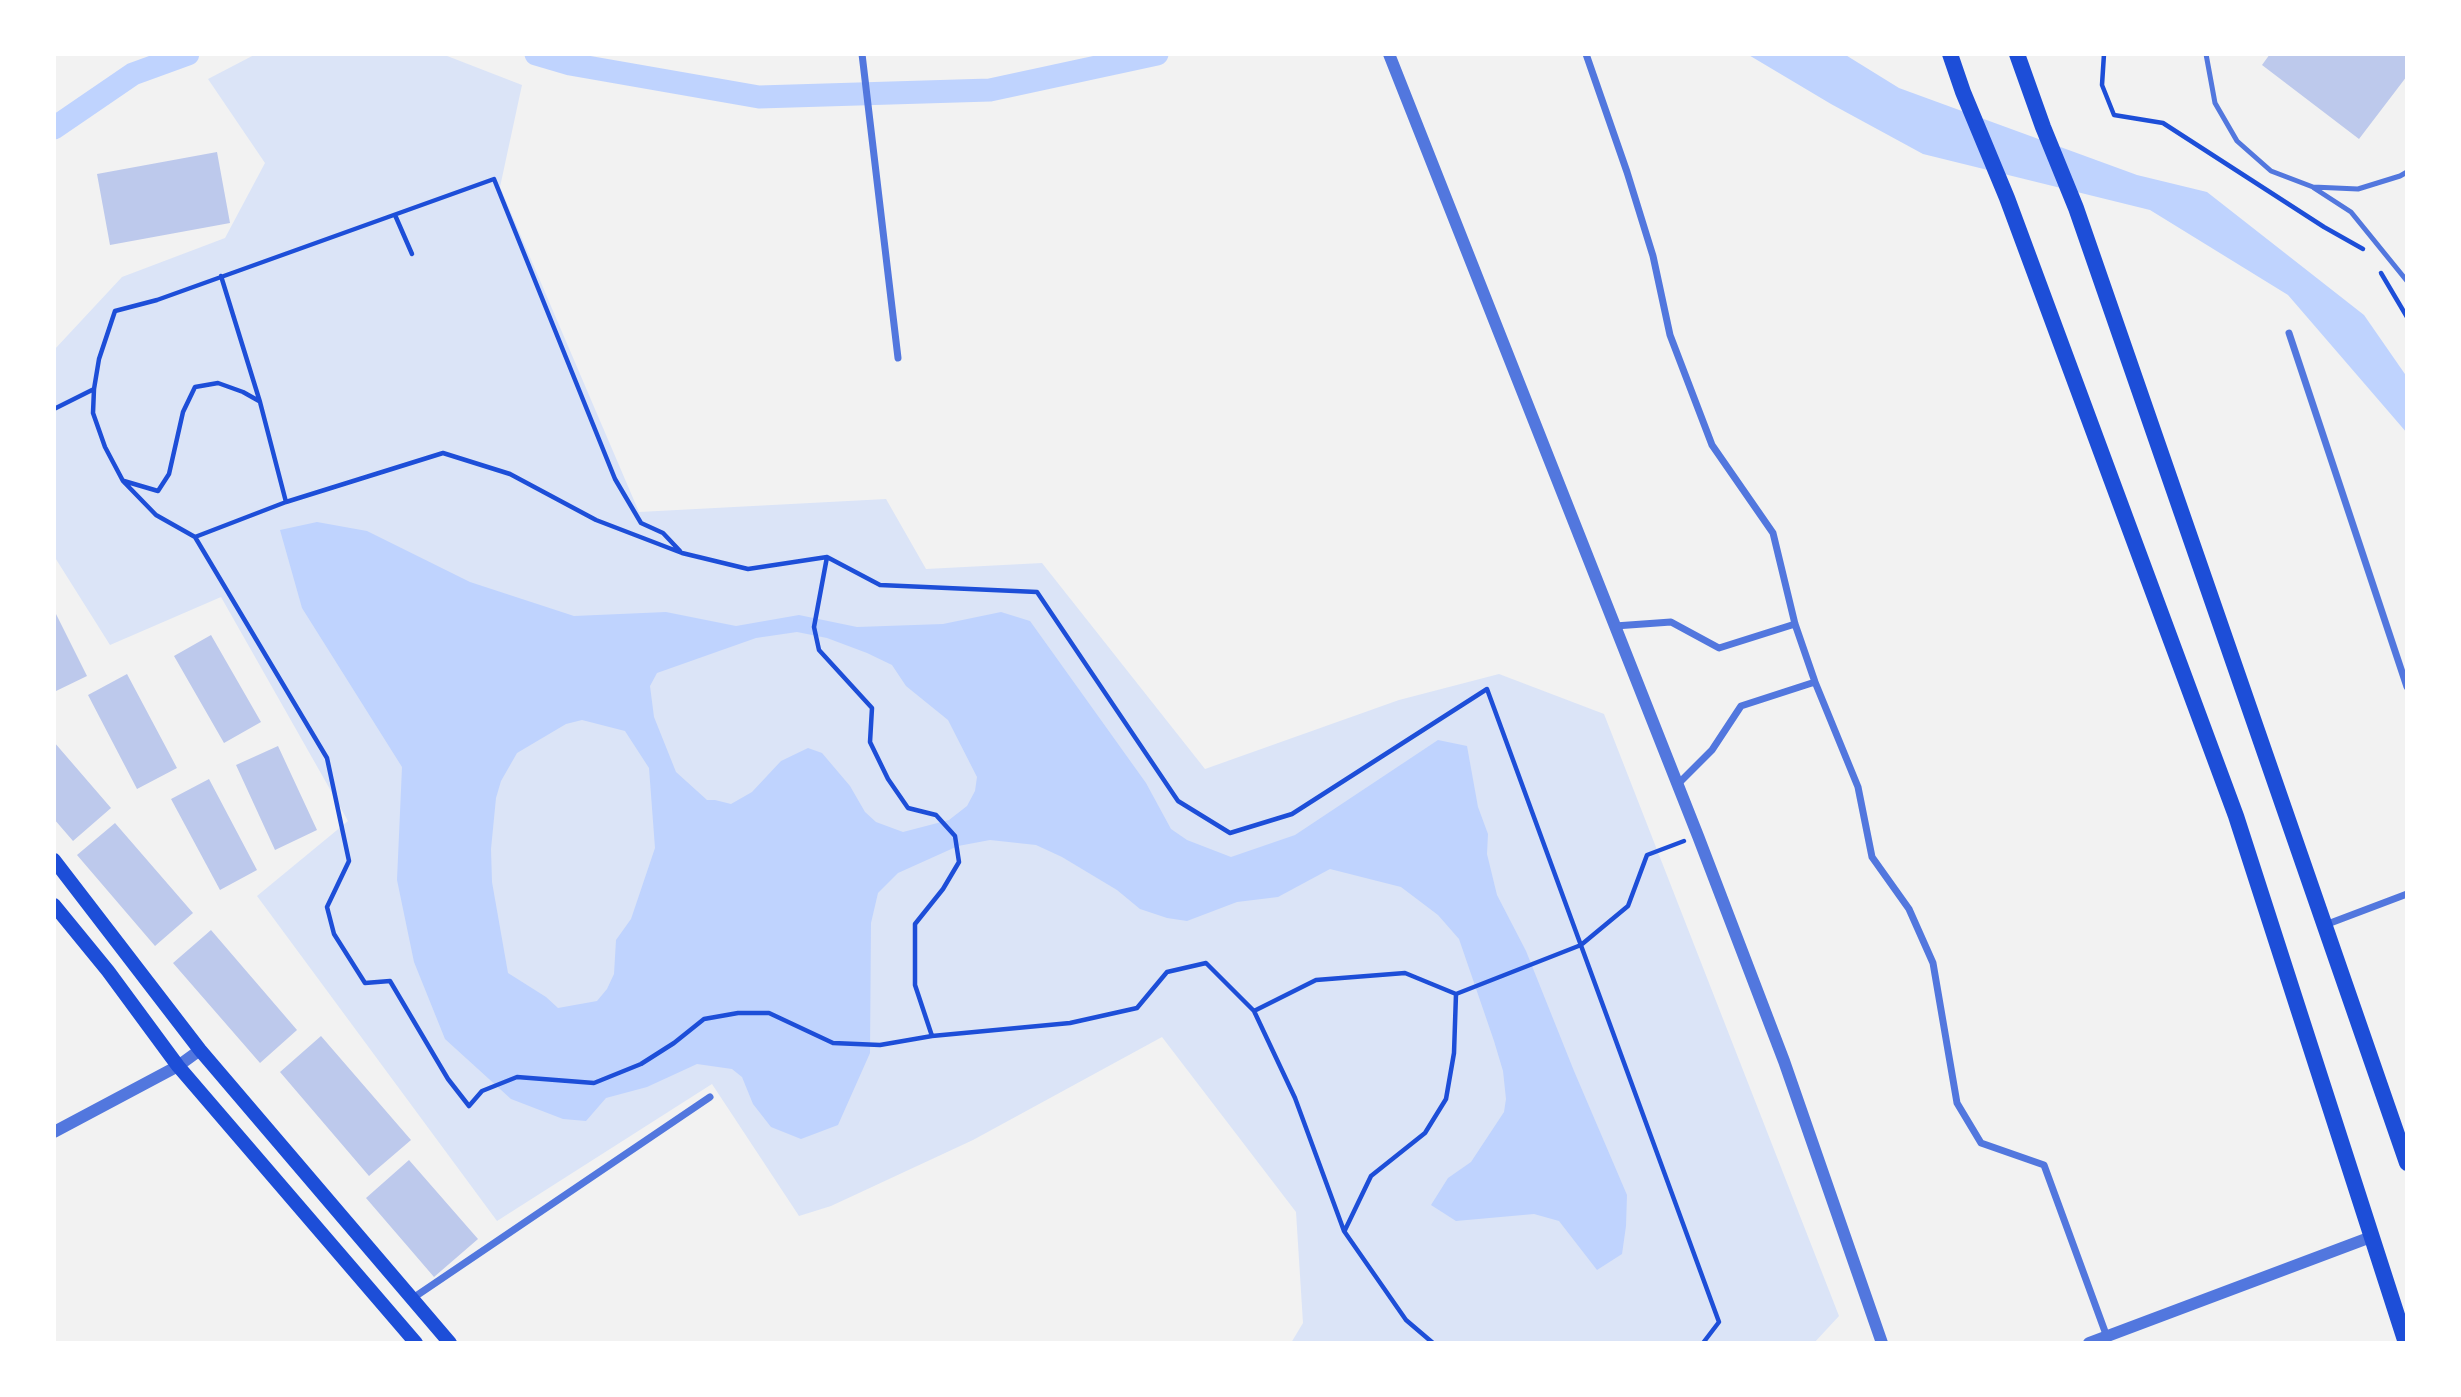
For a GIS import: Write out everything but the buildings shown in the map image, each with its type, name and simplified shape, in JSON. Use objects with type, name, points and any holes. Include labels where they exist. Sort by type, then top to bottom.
[{"type":"main road","points":[[1950,54],[2007,198],[2236,816],[2406,1343]]},
{"type":"main road","points":[[2017,54],[2076,208],[2407,1163]]},
{"type":"main road","points":[[54,860],[200,1050],[450,1343]]},
{"type":"main road","points":[[54,905],[108,971],[178,1066],[416,1343]]},
{"type":"street","points":[[862,54],[898,358]]},
{"type":"street","points":[[1586,54],[1653,256],[1670,335],[1712,445],[1773,533],[1795,624],[1815,682],[1858,787],[1872,857],[1909,909],[1933,962],[1957,1103],[1981,1143],[2045,1165],[2107,1337]]},
{"type":"street","points":[[1392,55],[1784,1061],[1882,1343]]},
{"type":"street","points":[[2289,333],[2407,687]]},
{"type":"street","points":[[1615,626],[1671,622],[1719,648],[1795,624]]},
{"type":"street","points":[[1677,785],[1712,750],[1741,706],[1815,682]]},
{"type":"street","points":[[2325,925],[2407,894]]},
{"type":"street","points":[[54,1132],[178,1066],[200,1050]]},
{"type":"street","points":[[413,1298],[710,1097]]},
{"type":"street","points":[[2089,1343],[2371,1237]]},
{"type":"lane","points":[[2206,54],[2214,103],[2237,141],[2272,171],[2313,187],[2351,212],[2407,281]]},
{"type":"lane","points":[[2313,187],[2358,189],[2407,172]]},
{"type":"path","points":[[2104,54],[2102,85],[2114,115],[2163,123],[2325,228],[2369,253]]},
{"type":"path","points":[[682,553],[663,533],[641,523],[615,479],[494,179],[157,300],[115,311],[99,359],[94,389],[93,413],[105,447],[123,481],[156,515],[195,537],[327,758],[349,861],[327,906],[334,934],[365,983],[390,981],[441,1068],[469,1106],[482,1091],[517,1077],[594,1083],[641,1064],[674,1043],[704,1018],[738,1013],[769,1013],[833,1043],[880,1045],[932,1036],[1070,1023],[1137,1008],[1167,972],[1206,963],[1254,1011],[1295,1098],[1344,1231],[1406,1320],[1433,1343]]},
{"type":"path","points":[[395,215],[412,254]]},
{"type":"path","points":[[2375,264],[2407,317]]},
{"type":"path","points":[[221,276],[260,402],[286,502]]},
{"type":"path","points":[[123,481],[158,491],[169,474],[183,412],[195,387],[218,383],[243,392],[260,402]]},
{"type":"path","points":[[54,409],[94,389]]},
{"type":"path","points":[[195,537],[286,502],[443,453],[510,474],[596,520],[682,553],[748,569],[827,557],[880,585],[1037,592],[1178,801],[1230,833],[1293,814],[1488,690],[1719,1322],[1703,1343]]},
{"type":"path","points":[[827,557],[814,627],[819,650],[872,708],[870,742],[888,779],[908,808],[936,815],[955,836],[959,862],[943,889],[915,924],[915,985],[932,1036]]},
{"type":"path","points":[[1254,1011],[1316,980],[1405,974],[1456,994],[1581,945],[1628,906],[1647,855],[1698,836]]},
{"type":"path","points":[[1344,1231],[1371,1176],[1425,1133],[1446,1099],[1454,1053],[1456,994]]},
{"type":"shaded area","points":[[256,54],[442,54],[522,85],[500,187],[639,512],[886,499],[926,569],[1042,563],[1205,769],[1399,700],[1499,674],[1604,714],[1839,1316],[1814,1343],[1291,1343],[1303,1323],[1296,1212],[1162,1037],[973,1140],[831,1206],[799,1216],[712,1084],[497,1221],[257,896],[348,821],[221,597],[110,645],[54,556],[54,350],[122,277],[225,238],[265,163],[208,79]]},
{"type":"water","points":[[1747,54],[1844,54],[1899,88],[2137,175],[2207,192],[2364,315],[2407,377],[2407,433],[2288,295],[2150,210],[1923,154]]},
{"type":"water","points":[[317,522],[367,531],[470,582],[574,616],[666,612],[736,626],[799,615],[857,627],[943,624],[1001,612],[1030,621],[1146,783],[1171,829],[1187,840],[1231,857],[1295,835],[1438,740],[1467,746],[1478,807],[1488,834],[1487,854],[1497,895],[1526,951],[1627,1195],[1622,1254],[1597,1270],[1559,1221],[1534,1214],[1456,1221],[1431,1205],[1448,1178],[1471,1162],[1504,1112],[1506,1099],[1503,1071],[1494,1041],[1459,939],[1438,915],[1401,887],[1330,869],[1278,897],[1237,902],[1187,921],[1140,909],[1117,890],[1062,857],[1036,845],[990,840],[958,846],[898,873],[878,893],[871,923],[870,1053],[838,1125],[801,1139],[771,1127],[753,1104],[742,1077],[732,1069],[697,1064],[647,1087],[606,1098],[586,1121],[563,1119],[511,1099],[445,1039],[414,962],[397,880],[402,767],[302,608],[280,530]],"holes":[[[797,632],[827,638],[892,665],[906,686],[948,720],[977,777],[975,791],[967,806],[949,820],[903,832],[876,822],[865,812],[850,786],[822,753],[808,748],[781,761],[752,792],[731,804],[707,800],[676,772],[654,717],[650,686],[657,673],[756,638]],[[582,720],[625,731],[649,768],[655,848],[631,919],[616,940],[614,974],[607,989],[597,1001],[558,1008],[546,997],[508,973],[492,882],[491,849],[496,798],[501,781],[517,753],[566,724]]]},
{"type":"waterway","points":[[54,128],[133,74],[188,54]]},
{"type":"waterway","points":[[536,54],[570,64],[759,97],[990,90],[1157,54]]}]
